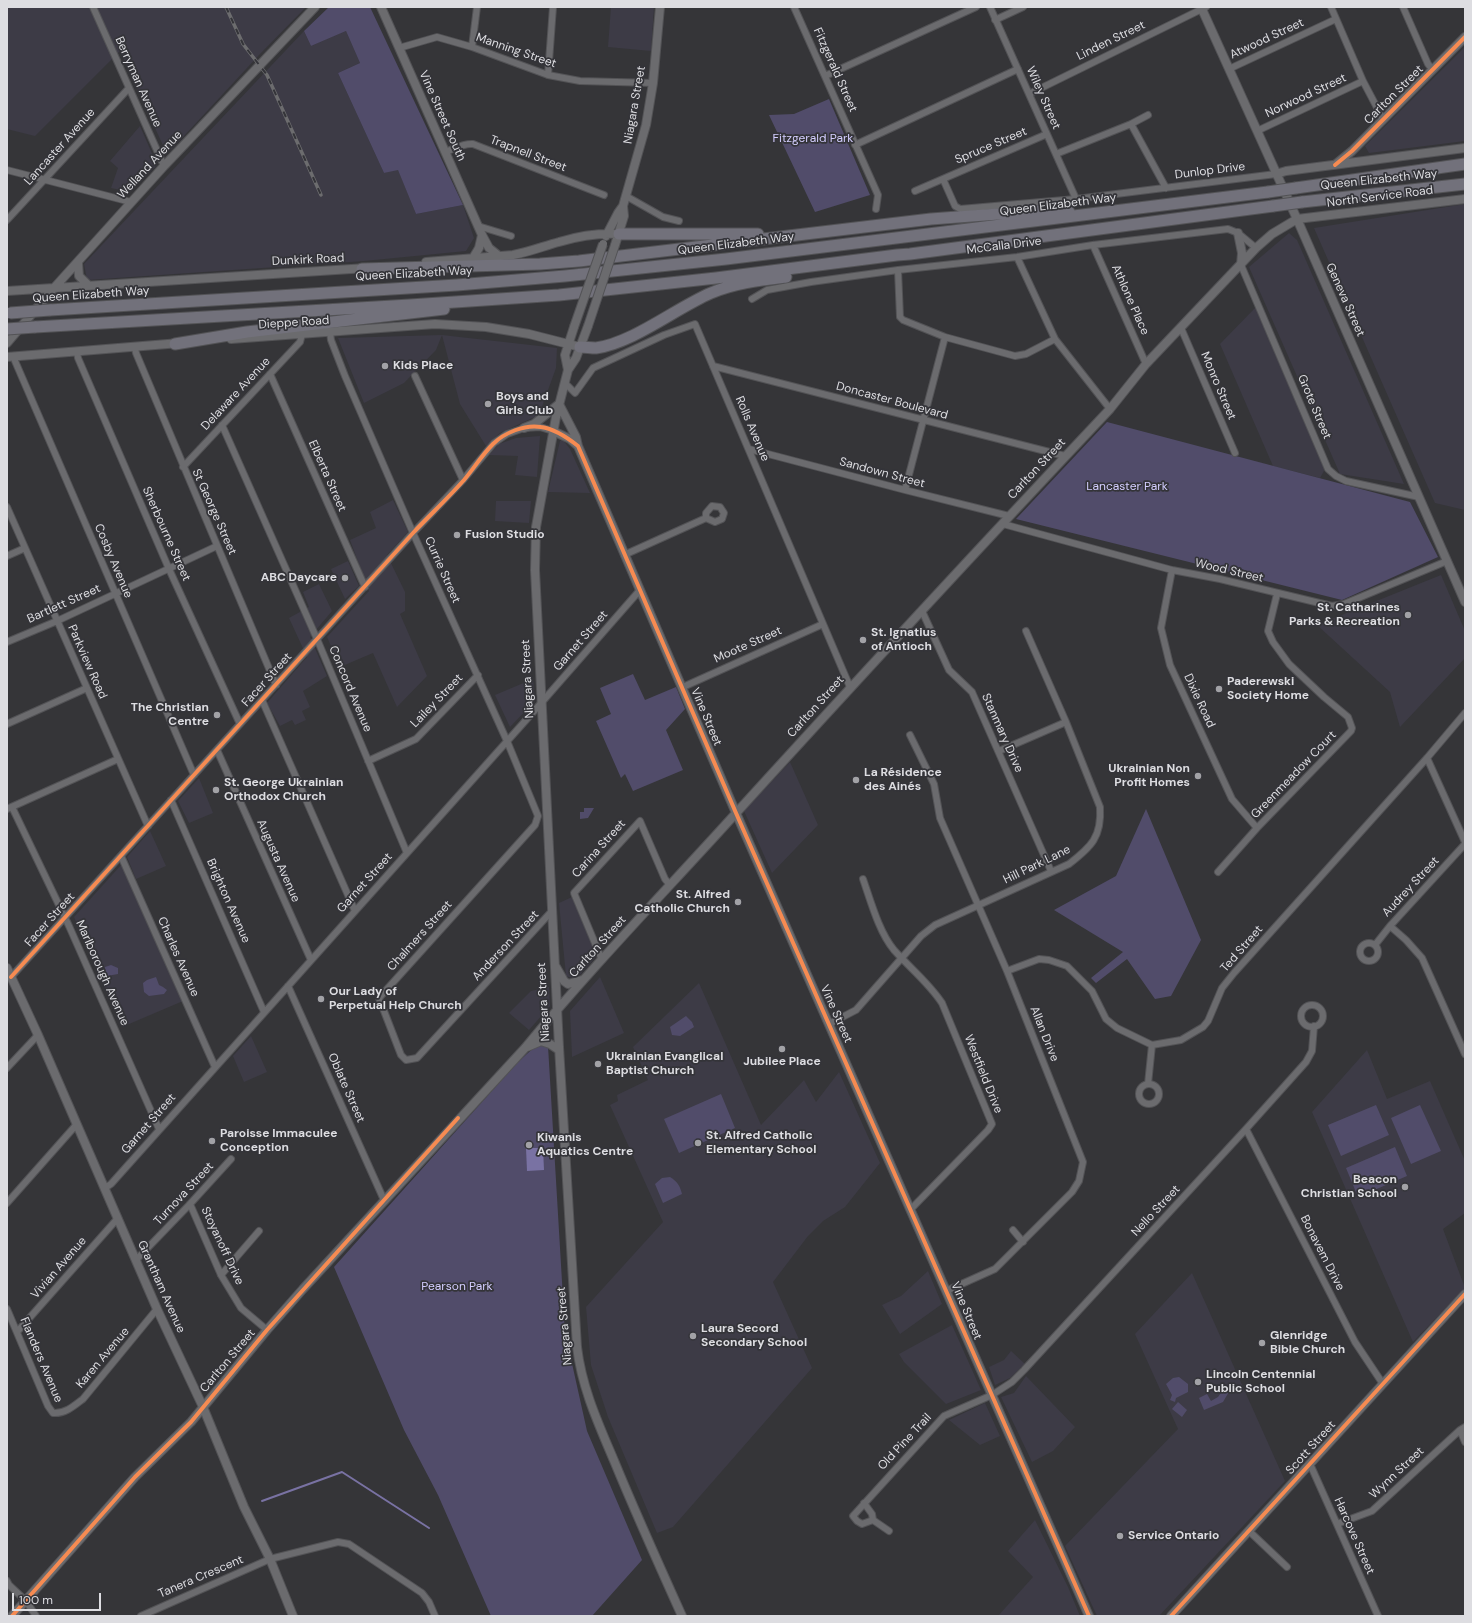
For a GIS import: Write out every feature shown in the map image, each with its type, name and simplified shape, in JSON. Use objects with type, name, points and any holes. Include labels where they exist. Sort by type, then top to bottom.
[{"type":"highway","name":"Queen Elizabeth Way","points":[[9,313],[457,285],[565,276],[726,259],[1268,192],[1465,164]]},
{"type":"highway","name":"Queen Elizabeth Way","points":[[7,329],[410,305],[559,294],[716,278],[1302,202],[1465,184]]},
{"type":"highway","points":[[362,269],[540,264],[579,261],[931,219],[1052,210],[1091,214]]},
{"type":"highway","points":[[619,234],[810,234]]},
{"type":"highway","points":[[580,347],[595,348],[609,345],[640,332],[694,300],[713,292],[750,282],[880,262],[910,254]]},
{"type":"highway","points":[[175,344],[247,332],[437,311],[514,298]]},
{"type":"main road","name":"Welland Avenue","points":[[7,343],[54,288],[164,166],[315,7]]},
{"type":"main road","name":"Vine Street South","points":[[381,7],[482,235],[489,248],[499,256]]},
{"type":"main road","name":"Niagara Street","points":[[568,370],[564,355],[607,233],[623,206],[646,125],[653,83],[660,7]]},
{"type":"main road","name":"Geneva Street","points":[[1203,8],[1465,602]]},
{"type":"main road","name":"Carlton Street","points":[[1335,165],[1352,151],[1465,37]]},
{"type":"main road","name":"Dunlop Drive","points":[[1276,174],[1286,171],[1465,148]]},
{"type":"main road","name":"North Service Road","points":[[1297,219],[1465,199]]},
{"type":"main road","name":"Niagara Street","points":[[623,206],[624,216],[619,234],[588,326],[576,358],[568,370],[559,404],[536,528],[535,570],[554,963],[577,1347],[583,1383],[595,1418],[679,1615]]},
{"type":"main road","name":"Carlton Street","points":[[12,1616],[135,1477],[191,1422],[267,1330],[524,1048],[584,979],[850,687],[1110,409],[1146,364],[1182,328],[1256,248],[1278,229],[1297,219]]},
{"type":"main road","name":"Dunkirk Road","points":[[7,291],[362,269],[499,256],[527,252],[572,238],[607,233],[619,234]]},
{"type":"main road","points":[[1238,233],[1242,253],[1241,265]]},
{"type":"main road","points":[[473,258],[479,248],[482,235]]},
{"type":"main road","points":[[78,263],[79,276],[88,285]]},
{"type":"main road","name":"Dieppe Road","points":[[11,356],[135,348],[420,324],[453,324],[529,334],[580,347]]},
{"type":"main road","points":[[524,428],[534,424],[559,404]]},
{"type":"main road","name":"Vine Street","points":[[559,404],[576,437],[578,446],[624,555],[683,687],[736,813],[1089,1616]]},
{"type":"main road","points":[[553,431],[570,439],[578,446]]},
{"type":"main road","points":[[554,963],[560,976],[568,984],[584,979]]},
{"type":"main road","name":"Grantham Avenue","points":[[7,968],[38,1035],[158,1310],[203,1407],[244,1507],[270,1559],[293,1616]]},
{"type":"main road","points":[[524,1048],[541,1041],[550,1044],[559,1050]]},
{"type":"main road","name":"Scott Street","points":[[1171,1616],[1465,1294]]},
{"type":"street","name":"Berryman Avenue","points":[[93,7],[164,166]]},
{"type":"street","points":[[472,47],[477,7]]},
{"type":"street","points":[[548,75],[553,7]]},
{"type":"street","name":"Fitzgerald Street","points":[[794,7],[878,195],[876,209]]},
{"type":"street","points":[[825,76],[976,7]]},
{"type":"street","name":"Wiley Street","points":[[990,7],[1076,199]]},
{"type":"street","points":[[995,20],[1023,7]]},
{"type":"street","points":[[1331,7],[1364,82],[1383,119]]},
{"type":"street","points":[[1403,7],[1428,64],[1433,70]]},
{"type":"street","name":"Linden Street","points":[[1029,94],[1203,8]]},
{"type":"street","name":"Atwood Street","points":[[1229,69],[1336,19]]},
{"type":"street","name":"Manning Street","points":[[399,48],[437,37],[472,47],[548,75],[580,81],[653,83]]},
{"type":"street","points":[[856,145],[1018,69]]},
{"type":"street","name":"Norwood Street","points":[[1257,130],[1364,82]]},
{"type":"street","name":"Lancaster Avenue","points":[[7,220],[128,88]]},
{"type":"street","points":[[1056,154],[1131,124],[1148,115]]},
{"type":"street","points":[[1131,124],[1166,188]]},
{"type":"street","name":"Spruce Street","points":[[915,191],[1047,134]]},
{"type":"street","name":"Trapnell Street","points":[[445,152],[468,143],[473,144],[604,194]]},
{"type":"street","points":[[7,170],[131,202]]},
{"type":"street","name":"Dunlop Drive","points":[[943,179],[957,208],[960,209],[1076,199],[1276,174]]},
{"type":"street","points":[[626,196],[663,217],[679,221]]},
{"type":"street","points":[[478,226],[511,236]]},
{"type":"street","name":"McCalla Drive","points":[[752,299],[767,290],[811,282],[898,270],[1017,257],[1093,245],[1228,229],[1238,233]]},
{"type":"street","points":[[1238,233],[1256,248]]},
{"type":"street","name":"Athlone Place","points":[[1093,245],[1146,364]]},
{"type":"street","points":[[1017,257],[1055,339],[1110,409]]},
{"type":"street","name":"Grote Street","points":[[1241,265],[1328,469],[1336,476],[1346,481],[1419,497]]},
{"type":"street","points":[[898,270],[900,317],[903,320],[944,337],[1015,356],[1026,354],[1055,339]]},
{"type":"street","name":"Rolls Avenue","points":[[565,384],[575,393],[593,368],[637,346],[695,324],[850,687]]},
{"type":"street","name":"Monro Street","points":[[1182,328],[1235,453]]},
{"type":"street","name":"Currie Street","points":[[330,332],[331,340],[345,376],[413,533],[507,741],[538,816]]},
{"type":"street","name":"Delaware Avenue","points":[[183,467],[300,342],[302,334]]},
{"type":"street","points":[[905,490],[944,337]]},
{"type":"street","name":"St George Street","points":[[135,348],[136,354],[183,467],[276,685]]},
{"type":"street","name":"Sherbourne Street","points":[[77,351],[78,358],[169,568],[240,724]]},
{"type":"street","name":"Cosby Avenue","points":[[11,356],[15,361],[194,775]]},
{"type":"street","name":"Doncaster Boulevard","points":[[713,366],[923,421],[1065,456]]},
{"type":"street","name":"Elberta Street","points":[[270,374],[365,586]]},
{"type":"street","points":[[415,376],[464,480]]},
{"type":"street","name":"Concord Avenue","points":[[222,425],[317,639],[406,853]]},
{"type":"street","name":"Facer Street","points":[[11,977],[413,533],[464,480],[494,443],[507,434],[524,428],[540,426],[553,431]]},
{"type":"street","name":"Sandown Street","points":[[749,449],[1009,516]]},
{"type":"street","name":"Parkview Road","points":[[7,507],[148,826]]},
{"type":"street","points":[[624,555],[706,518]]},
{"type":"street","name":"Wood Street","points":[[1003,524],[1172,570],[1220,579],[1277,594],[1332,606],[1344,604],[1447,561]]},
{"type":"street","name":"Bartlett Street","points":[[7,642],[57,621],[218,546]]},
{"type":"street","points":[[7,556],[25,548]]},
{"type":"street","name":"Dixie Road","points":[[1172,570],[1161,628],[1170,665],[1232,799],[1257,828]]},
{"type":"street","name":"Garnet Street","points":[[105,1188],[111,1184],[541,703],[640,590]]},
{"type":"street","name":"Greenmeadow Court","points":[[1218,872],[1257,828],[1351,731],[1352,728],[1348,717],[1324,698],[1289,664],[1273,642],[1268,631],[1277,594]]},
{"type":"street","name":"Stanmary Drive","points":[[922,611],[949,670],[972,692],[1051,872]]},
{"type":"street","name":"Moote Street","points":[[683,687],[823,624]]},
{"type":"street","name":"Hill Park Lane","points":[[829,1024],[856,1010],[921,936],[934,925],[1069,864],[1087,850],[1099,830],[1101,819],[1100,807],[1066,722],[1026,631]]},
{"type":"street","name":"Lailey Street","points":[[368,761],[416,738],[478,675]]},
{"type":"street","points":[[7,724],[87,688]]},
{"type":"street","points":[[262,700],[355,911]]},
{"type":"street","name":"Ted Street","points":[[1152,1045],[1181,1040],[1203,1027],[1208,1021],[1222,988],[1234,973],[1465,714]]},
{"type":"street","points":[[999,751],[1066,722]]},
{"type":"street","name":"Allan Drive","points":[[910,735],[934,784],[940,818],[1006,971],[1083,1162],[1078,1181],[1072,1192],[995,1269],[946,1291]]},
{"type":"street","name":"Augusta Avenue","points":[[216,750],[310,960]]},
{"type":"street","points":[[1427,758],[1465,843]]},
{"type":"street","points":[[9,808],[118,759]]},
{"type":"street","name":"Brighton Avenue","points":[[171,800],[264,1012]]},
{"type":"street","name":"Marlborough Avenue","points":[[9,808],[65,918],[159,1129]]},
{"type":"street","name":"Chalmers Street","points":[[427,1047],[417,1058],[406,1060],[401,1056],[379,998],[535,825],[538,816]]},
{"type":"street","name":"Carina Street","points":[[602,960],[574,893],[640,821],[665,879],[670,885]]},
{"type":"street","name":"Audrey Street","points":[[1375,945],[1390,926],[1465,843]]},
{"type":"street","name":"Charles Avenue","points":[[121,856],[215,1067]]},
{"type":"street","points":[[863,879],[873,908],[887,940],[901,958]]},
{"type":"street","name":"Anderson Street","points":[[427,1047],[552,912]]},
{"type":"street","points":[[1390,926],[1406,940],[1422,958],[1465,1054]]},
{"type":"street","name":"Westfield Drive","points":[[901,958],[936,994],[942,1003],[992,1124],[988,1130],[911,1209]]},
{"type":"street","points":[[1006,971],[1039,960],[1049,960],[1067,966],[1092,991],[1106,1018],[1117,1028],[1152,1045],[1148,1084]]},
{"type":"street","name":"Oblate Street","points":[[288,986],[384,1200]]},
{"type":"street","name":"Nello Street","points":[[992,1395],[1012,1382],[1024,1370],[1306,1062],[1312,1051],[1314,1026]]},
{"type":"street","points":[[7,1068],[38,1035]]},
{"type":"street","points":[[7,1203],[77,1124]]},
{"type":"street","name":"Bonavem Drive","points":[[1246,1129],[1355,1342],[1383,1384]]},
{"type":"street","name":"Turnova Street","points":[[136,1260],[231,1159]]},
{"type":"street","name":"Stoyanoff Drive","points":[[190,1204],[221,1275],[241,1308],[267,1330]]},
{"type":"street","name":"Vivian Avenue","points":[[17,1332],[118,1218]]},
{"type":"street","points":[[1013,1230],[1023,1242]]},
{"type":"street","points":[[221,1275],[260,1231]]},
{"type":"street","name":"Flanders Avenue","points":[[7,1309],[48,1406],[53,1413],[59,1414]]},
{"type":"street","name":"Karen Avenue","points":[[59,1414],[72,1408],[83,1399],[158,1310]]},
{"type":"street","name":"Old Pine Trail","points":[[873,1520],[862,1524],[853,1516],[944,1416],[992,1395]]},
{"type":"street","points":[[1462,1428],[1465,1442]]},
{"type":"street","name":"Wynn Street","points":[[1337,1524],[1372,1511],[1462,1428]]},
{"type":"street","name":"Harcove Street","points":[[1310,1464],[1378,1616]]},
{"type":"street","points":[[864,1503],[872,1514],[873,1520],[889,1531]]},
{"type":"street","points":[[1249,1531],[1287,1567]]},
{"type":"street","name":"Tanera Crescent","points":[[141,1616],[270,1559],[338,1542],[349,1544],[422,1593],[429,1602],[435,1616]]},
{"type":"street","points":[[7,1581],[9,1585],[26,1601],[36,1616]]},
{"type":"shaded area","points":[[7,7],[306,7],[259,55],[171,150],[166,152],[120,51],[35,136],[7,129]]},
{"type":"shaded area","points":[[611,7],[654,7],[651,51],[608,47]]},
{"type":"shaded area","points":[[304,31],[311,46],[346,31],[360,63],[338,73],[384,173],[398,169],[416,214],[463,205],[474,238],[466,251],[364,261],[87,280],[84,264]]},
{"type":"shaded area","points":[[1465,47],[1465,141],[1369,153],[1365,146]]},
{"type":"shaded area","points":[[140,126],[157,165],[130,192],[111,188],[118,168],[110,161]]},
{"type":"shaded area","points":[[1465,204],[1465,510],[1435,503],[1314,228]]},
{"type":"shaded area","points":[[1289,233],[1297,240],[1404,484],[1340,474],[1249,267]]},
{"type":"shaded area","points":[[1256,307],[1325,469],[1320,478],[1273,466],[1220,344]]},
{"type":"shaded area","points":[[442,335],[557,348],[556,368],[539,415],[500,433],[486,446],[460,404]]},
{"type":"shaded area","name":"Kids Place","points":[[442,335],[436,350],[404,383],[364,403],[338,338]]},
{"type":"shaded area","points":[[540,436],[537,477],[515,475],[518,456],[489,455],[499,444],[516,438]]},
{"type":"shaded area","points":[[563,440],[570,449],[590,493],[548,492],[560,441]]},
{"type":"shaded area","points":[[393,500],[408,532],[387,555],[405,592],[405,611],[400,614],[427,676],[397,707],[373,653],[340,667],[327,637],[369,591],[350,540],[376,528],[370,512]]},
{"type":"shaded area","points":[[496,501],[531,501],[529,523],[495,521]]},
{"type":"shaded area","name":"ABC Daycare","points":[[348,561],[359,586],[345,599],[331,569]]},
{"type":"shaded area","points":[[1441,575],[1465,631],[1465,658],[1400,727],[1390,692],[1317,625]]},
{"type":"shaded area","points":[[319,584],[332,611],[310,637],[327,676],[303,691],[310,707],[302,711],[306,720],[295,725],[292,720],[280,726],[267,703],[307,657],[289,618],[309,607],[303,592]]},
{"type":"shaded area","points":[[533,679],[535,701],[510,727],[495,695]]},
{"type":"shaded area","points":[[790,762],[818,825],[772,873],[744,811]]},
{"type":"shaded area","points":[[199,778],[213,813],[189,823],[178,801]]},
{"type":"shaded area","points":[[150,831],[166,866],[136,879],[127,857]]},
{"type":"shaded area","points":[[122,864],[183,1001],[122,1027],[74,917]]},
{"type":"shaded area","points":[[572,897],[597,956],[576,979],[566,976],[559,903]]},
{"type":"shaded area","points":[[600,977],[624,1033],[572,1057],[570,1011]]},
{"type":"shaded area","points":[[699,983],[761,1125],[804,1080],[816,1102],[839,1072],[880,1163],[845,1207],[823,1221],[808,1236],[773,1282],[812,1368],[673,1527],[657,1533],[608,1417],[591,1365],[586,1307],[663,1222],[610,1105],[618,1101],[617,1095],[648,1080],[633,1047]]},
{"type":"shaded area","points":[[549,987],[550,1006],[529,1030],[509,1013],[531,991]]},
{"type":"shaded area","points":[[251,1036],[267,1072],[244,1082],[233,1056]]},
{"type":"shaded area","name":"Beacon Christian School","points":[[1367,1050],[1387,1099],[1430,1081],[1465,1161],[1465,1213],[1443,1229],[1465,1288],[1413,1342],[1312,1112]]},
{"type":"shaded area","points":[[526,1148],[543,1148],[544,1170],[527,1171]]},
{"type":"shaded area","points":[[928,1271],[942,1304],[900,1334],[882,1305],[901,1296]]},
{"type":"shaded area","points":[[1192,1273],[1285,1481],[1159,1616],[1097,1616],[1065,1546],[1178,1429],[1135,1334]]},
{"type":"shaded area","points":[[952,1325],[981,1390],[946,1404],[904,1362],[899,1354]]},
{"type":"shaded area","points":[[1011,1351],[1025,1364],[1010,1378],[995,1385],[989,1367],[1004,1360]]},
{"type":"shaded area","points":[[1026,1376],[1075,1427],[1053,1451],[1032,1462],[1001,1397],[1014,1393]]},
{"type":"shaded area","points":[[985,1403],[1000,1436],[980,1445],[949,1420]]},
{"type":"shaded area","points":[[1035,1520],[1068,1587],[1080,1616],[998,1616],[1033,1577],[1008,1551]]},
{"type":"green space","points":[[329,7],[370,7],[463,205],[416,214],[398,170],[384,173],[338,73],[360,63],[346,31],[311,46],[304,31]]},
{"type":"green space","name":"Fitzgerald Park","points":[[829,99],[870,195],[815,212],[769,115],[794,114]]},
{"type":"green space","name":"Lancaster Park","points":[[1107,422],[1410,502],[1438,557],[1342,600],[1016,519]]},
{"type":"green space","points":[[633,674],[645,700],[676,687],[685,709],[666,730],[683,770],[633,791],[625,774],[621,778],[596,721],[611,714],[600,688]]},
{"type":"green space","points":[[584,808],[594,808],[588,818],[580,819],[580,812],[584,812]]},
{"type":"green space","points":[[1146,809],[1201,940],[1171,996],[1155,999],[1127,959],[1096,983],[1091,978],[1123,952],[1054,910],[1116,876]]},
{"type":"green space","points":[[111,965],[118,968],[118,974],[107,976],[104,974],[105,967]]},
{"type":"green space","points":[[156,977],[159,985],[167,990],[164,994],[149,996],[144,992],[143,983]]},
{"type":"green space","points":[[686,1016],[692,1022],[694,1027],[680,1036],[672,1035],[670,1027]]},
{"type":"green space","name":"Pearson Park","points":[[540,1042],[548,1046],[565,1332],[587,1431],[642,1560],[592,1616],[491,1616],[438,1495],[404,1430],[334,1267],[517,1063]]},
{"type":"green space","points":[[721,1094],[735,1128],[679,1153],[664,1119]]},
{"type":"green space","points":[[1376,1105],[1389,1135],[1341,1156],[1328,1125]]},
{"type":"green space","points":[[1420,1105],[1441,1151],[1411,1164],[1391,1118]]},
{"type":"green space","points":[[1395,1147],[1407,1176],[1358,1197],[1346,1168]]},
{"type":"green space","points":[[670,1177],[678,1184],[682,1194],[663,1203],[655,1184],[662,1178]]},
{"type":"green space","points":[[1179,1377],[1188,1384],[1188,1392],[1176,1398],[1175,1402],[1170,1400],[1172,1395],[1166,1384],[1173,1378]]},
{"type":"green space","points":[[1225,1387],[1230,1390],[1223,1402],[1204,1410],[1199,1398],[1207,1394],[1211,1401],[1218,1397]]},
{"type":"green space","points":[[1178,1402],[1187,1410],[1182,1417],[1172,1409]]},
{"type":"waterway","points":[[262,1501],[342,1472],[429,1528]]},
{"type":"railway","points":[[226,7],[243,44],[267,75],[321,195]]},
{"type":"cycle path","points":[[1335,165],[1352,151],[1465,37]]},
{"type":"cycle path","points":[[11,977],[413,533],[464,480],[493,444],[503,436],[515,430],[528,427],[535,426],[546,428],[561,434],[578,446],[736,813],[1089,1616]]},
{"type":"cycle path","points":[[12,1616],[135,1477],[191,1422],[267,1330],[458,1118]]},
{"type":"cycle path","points":[[1171,1616],[1465,1294]]},
{"type":"place","name":"Kids Place","points":[[385,366]]},
{"type":"place","name":"Boys and Girls Club","points":[[488,404]]},
{"type":"place","name":"Fusion Studio","points":[[457,535]]},
{"type":"place","name":"ABC Daycare","points":[[345,578]]},
{"type":"place","name":"St. Catharines Parks & Recreation","points":[[1408,615]]},
{"type":"place","name":"St. Ignatius of Antioch","points":[[863,640]]},
{"type":"place","name":"Paderewski Society Home","points":[[1219,689]]},
{"type":"place","name":"The Christian Centre","points":[[217,715]]},
{"type":"place","name":"Ukrainian Non Profit Homes","points":[[1198,776]]},
{"type":"place","name":"La Résidence des Ainés","points":[[856,780]]},
{"type":"place","name":"St. George Ukrainian Orthodox Church","points":[[216,790]]},
{"type":"place","name":"St. Alfred Catholic Church","points":[[738,902]]},
{"type":"place","name":"Our Lady of Perpetual Help Church","points":[[321,999]]},
{"type":"place","name":"Jubilee Place","points":[[782,1049]]},
{"type":"place","name":"Ukrainian Evanglical Baptist Church","points":[[598,1064]]},
{"type":"place","name":"Paroisse Immaculee Conception","points":[[212,1141]]},
{"type":"place","name":"St. Alfred Catholic Elementary School","points":[[698,1143]]},
{"type":"place","name":"Kiwanis Aquatics Centre","points":[[529,1145]]},
{"type":"place","name":"Beacon Christian School","points":[[1405,1187]]},
{"type":"place","name":"Laura Secord Secondary School","points":[[693,1336]]},
{"type":"place","name":"Glenridge Bible Church","points":[[1262,1343]]},
{"type":"place","name":"Lincoln Centennial Public School","points":[[1198,1382]]},
{"type":"place","name":"Service Ontario","points":[[1120,1536]]}]
